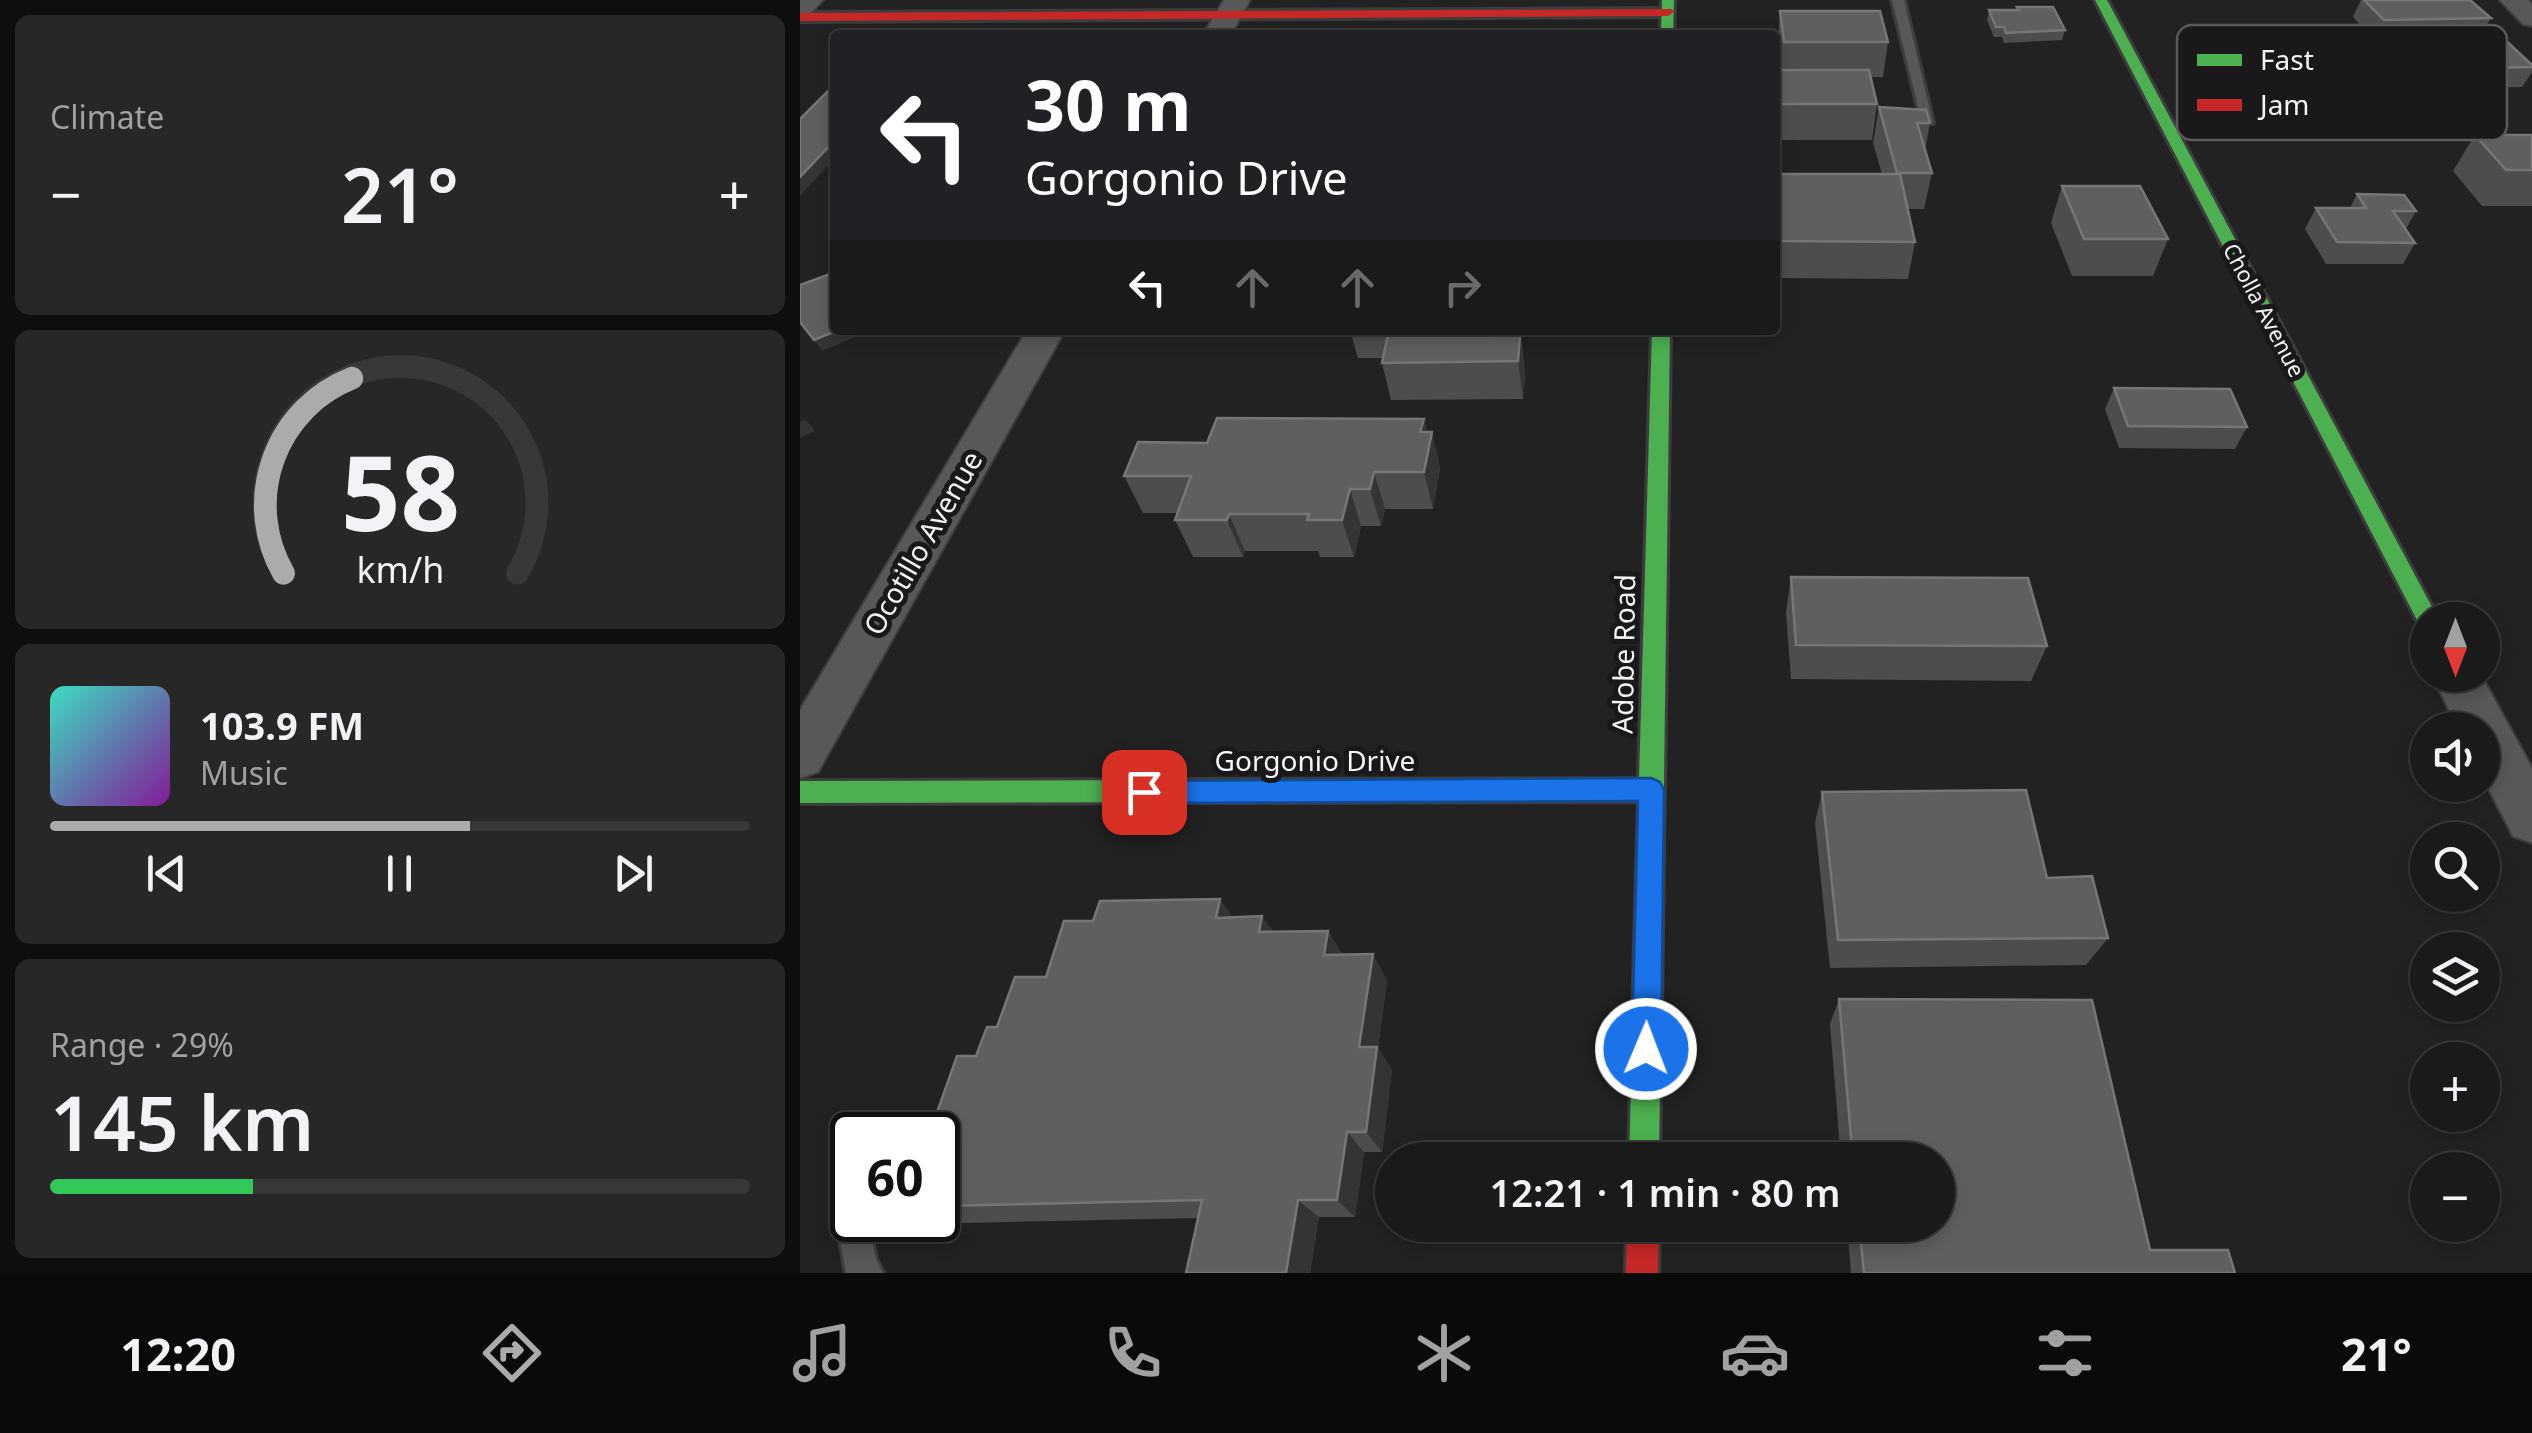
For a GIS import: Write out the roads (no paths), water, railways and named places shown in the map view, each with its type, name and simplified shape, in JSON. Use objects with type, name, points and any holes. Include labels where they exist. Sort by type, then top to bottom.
[{"type":"street","points":[[800,9],[810,0]]},
{"type":"street","name":"Cholla Avenue","points":[[2101,0],[2419,602]]},
{"type":"street","points":[[2513,0],[2532,18]]},
{"type":"street","points":[[800,18],[1668,16]]},
{"type":"street","name":"Ocotillo Avenue","points":[[800,756],[1043,335]]},
{"type":"street","name":"Adobe Road","points":[[1644,1142],[1661,335]]},
{"type":"street","points":[[2465,692],[2532,819]]},
{"type":"street","name":"Gorgonio Drive","points":[[800,792],[1651,790]]},
{"type":"street","points":[[1642,1273],[1643,1242]]},
{"type":"lane","points":[[1898,0],[1928,120]]},
{"type":"lane","points":[[856,1242],[861,1268],[867,1273]]}]
